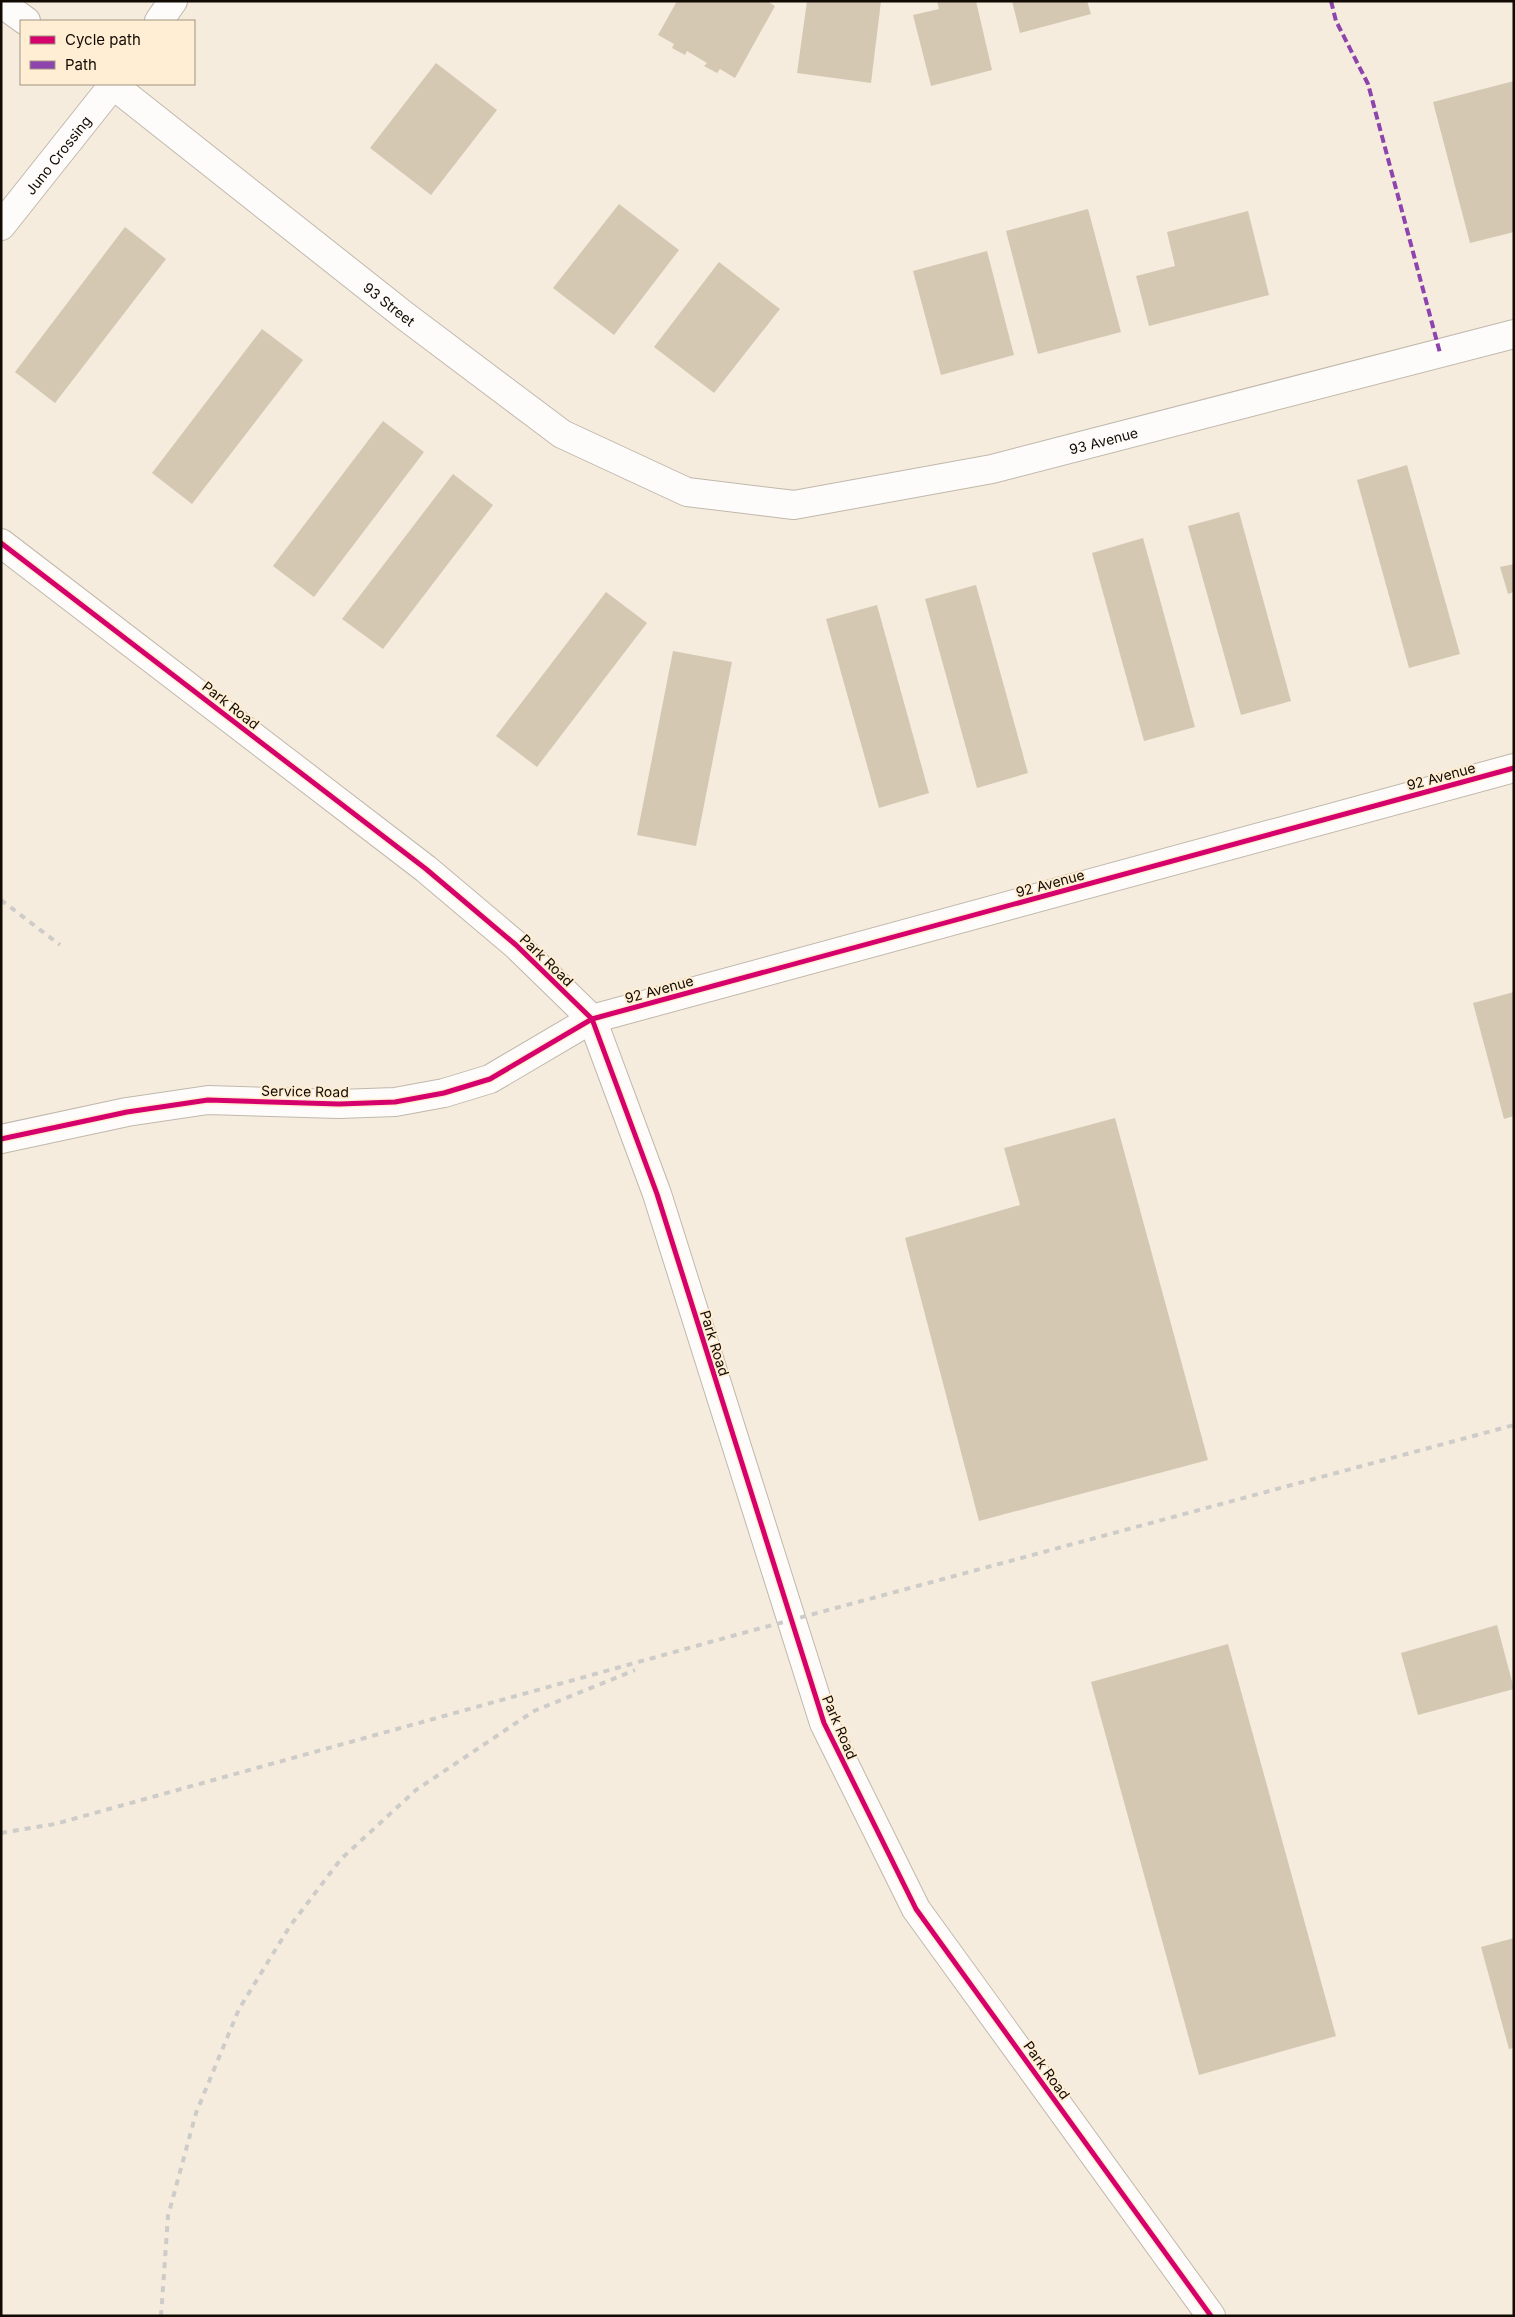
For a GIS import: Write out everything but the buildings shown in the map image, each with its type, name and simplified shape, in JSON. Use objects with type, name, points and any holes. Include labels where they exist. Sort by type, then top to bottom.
[{"type":"street","points":[[160,20],[173,1]]},
{"type":"street","points":[[1,3],[25,20]]},
{"type":"street","name":"Juno Crossing","points":[[1,226],[112,85]]},
{"type":"street","name":"93 Street","points":[[114,85],[405,316],[562,434],[687,492]]},
{"type":"street","name":"93 Avenue","points":[[687,492],[794,505],[992,470],[1514,334]]},
{"type":"street","name":"Park Road","points":[[1,543],[426,870],[516,945],[592,1019],[656,1194],[824,1723],[916,1909],[1212,2316]]},
{"type":"street","name":"92 Avenue","points":[[592,1019],[1514,768]]},
{"type":"street","name":"Service Road","points":[[1,1139],[127,1112],[208,1100],[348,1104],[395,1102],[444,1093],[490,1079],[592,1019]]},
{"type":"railway","points":[[1,900],[60,945]]},
{"type":"railway","points":[[1,1833],[55,1824],[732,1636],[1514,1425]]},
{"type":"railway","points":[[161,2316],[168,2216],[196,2113],[239,2009],[290,1926],[341,1859],[416,1790],[534,1711],[635,1670]]},
{"type":"marked path","points":[[1331,1],[1336,21],[1368,84],[1440,353]]},
{"type":"cycle path","points":[[1,543],[426,869],[516,945],[592,1019],[657,1194],[824,1723],[916,1909],[1211,2316]]},
{"type":"cycle path","points":[[1,1139],[127,1112],[208,1100],[339,1104],[395,1102],[444,1093],[490,1079],[592,1019],[1514,768]]}]
